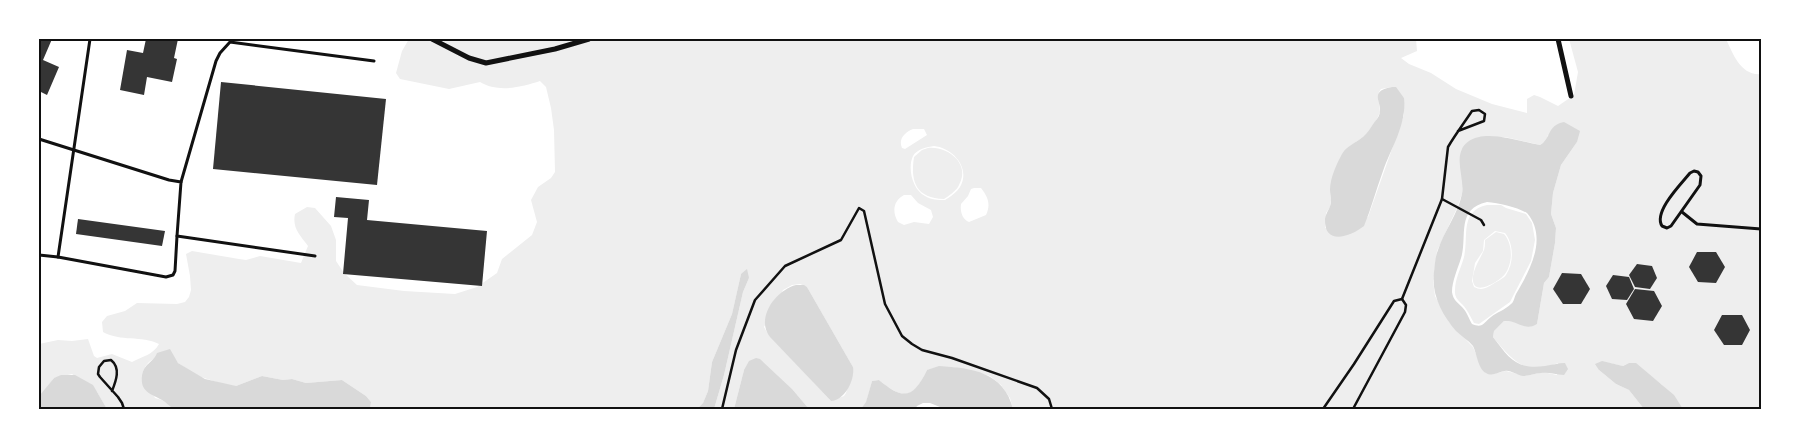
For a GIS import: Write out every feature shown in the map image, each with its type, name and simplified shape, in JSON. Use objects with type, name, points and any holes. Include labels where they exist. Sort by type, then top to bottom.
[{"type":"street","points":[[432,39],[469,58],[486,63],[555,49],[589,39]]},
{"type":"street","points":[[1558,39],[1571,96]]},
{"type":"lane","points":[[58,256],[90,39]]},
{"type":"lane","points":[[39,255],[58,256],[169,276],[173,275],[175,271],[181,182],[216,61],[220,53],[230,42],[374,61]]},
{"type":"lane","points":[[39,139],[169,180],[181,182]]},
{"type":"lane","points":[[1696,172],[1701,176],[1700,186],[1682,212],[1669,227],[1660,224],[1659,216],[1662,210],[1690,173],[1696,172]]},
{"type":"lane","points":[[1682,212],[1697,224],[1761,229]]},
{"type":"lane","points":[[177,236],[315,256]]},
{"type":"path","points":[[1402,299],[1442,199],[1448,147],[1458,131],[1472,111],[1479,110],[1484,114],[1484,121],[1458,131]]},
{"type":"path","points":[[1442,199],[1481,220],[1484,225]]},
{"type":"path","points":[[722,409],[736,350],[755,300],[785,266],[841,240],[859,208],[864,211],[884,304],[902,336],[922,350],[952,358],[1037,388],[1049,399],[1052,409]]},
{"type":"path","points":[[1323,409],[1394,301],[1402,299]]},
{"type":"path","points":[[1353,409],[1405,312],[1406,305],[1402,299]]},
{"type":"path","points":[[112,391],[116,383],[117,369],[114,362],[108,360],[99,367],[98,374],[112,391],[122,403],[124,409]]},
{"type":"shaded area","points":[[409,39],[1416,39],[1417,51],[1401,58],[1409,64],[1431,73],[1456,89],[1492,104],[1527,113],[1527,99],[1534,95],[1558,106],[1574,95],[1578,72],[1569,39],[1726,39],[1743,68],[1754,74],[1761,74],[1761,409],[1683,409],[1666,388],[1629,363],[1623,366],[1609,363],[1599,370],[1616,384],[1629,390],[1644,409],[1013,409],[1010,398],[1001,385],[990,376],[953,367],[927,370],[917,387],[907,394],[901,394],[887,387],[879,380],[872,381],[866,403],[861,409],[809,409],[793,390],[744,370],[734,409],[714,409],[724,375],[743,292],[749,278],[741,274],[732,314],[712,362],[708,391],[703,403],[697,409],[370,409],[371,402],[366,396],[342,380],[306,383],[292,379],[283,380],[262,376],[236,386],[229,386],[198,376],[178,363],[173,356],[150,361],[142,374],[155,398],[162,400],[175,409],[107,409],[97,392],[72,374],[54,378],[39,397],[39,344],[58,340],[88,339],[94,356],[97,358],[112,354],[132,362],[147,355],[154,351],[159,344],[152,341],[117,337],[103,332],[102,322],[107,316],[125,311],[137,303],[177,304],[185,302],[191,290],[186,254],[192,251],[246,260],[260,256],[301,263],[308,246],[297,231],[294,219],[295,214],[307,207],[315,208],[331,226],[336,240],[336,261],[344,273],[357,285],[404,291],[455,294],[477,287],[497,273],[502,259],[532,235],[537,222],[531,200],[538,187],[551,178],[555,172],[554,130],[546,87],[540,81],[510,88],[494,87],[480,82],[449,89],[400,79],[396,73],[402,51]],"holes":[[[1392,87],[1404,98],[1404,115],[1368,217],[1325,228],[1326,213],[1330,207],[1330,192],[1336,168],[1347,148],[1366,135],[1377,119],[1380,112],[1379,92],[1381,89]],[[924,129],[927,135],[905,149],[902,148],[902,139],[910,130]],[[1548,135],[1577,142],[1561,165],[1553,193],[1551,214],[1556,228],[1549,277],[1544,283],[1537,324],[1524,326],[1517,322],[1504,321],[1494,331],[1493,337],[1520,364],[1537,368],[1558,363],[1557,375],[1543,372],[1526,376],[1506,371],[1492,374],[1486,373],[1473,347],[1449,322],[1435,296],[1433,281],[1437,251],[1462,194],[1461,150],[1478,138],[1492,137],[1505,137],[1540,145],[1546,141]],[[934,146],[948,151],[962,166],[963,180],[960,187],[945,200],[937,200],[925,196],[917,189],[912,179],[911,161],[913,156],[920,150]],[[981,188],[988,201],[986,215],[969,222],[963,217],[961,204],[971,189]],[[904,195],[911,195],[918,203],[931,210],[933,217],[929,224],[914,222],[904,225],[898,222],[894,211],[898,200]],[[800,284],[807,287],[853,367],[844,396],[831,401],[768,334],[764,327],[783,290],[792,285]]]},
{"type":"shaded area","points":[[1396,87],[1404,98],[1403,117],[1398,136],[1383,171],[1364,226],[1345,236],[1333,236],[1326,228],[1325,219],[1331,203],[1330,185],[1334,171],[1344,151],[1363,137],[1380,114],[1379,92]]},
{"type":"shaded area","points":[[1564,122],[1580,131],[1577,142],[1561,165],[1553,193],[1551,214],[1556,228],[1555,243],[1549,277],[1544,283],[1537,324],[1528,327],[1504,321],[1494,331],[1493,337],[1514,361],[1520,364],[1535,367],[1565,363],[1568,369],[1564,375],[1536,373],[1523,376],[1507,371],[1488,374],[1481,368],[1473,346],[1456,331],[1446,318],[1434,288],[1437,253],[1462,194],[1461,152],[1469,141],[1485,136],[1504,137],[1540,145],[1554,126]],"holes":[[[1487,202],[1513,207],[1527,213],[1533,223],[1536,243],[1535,254],[1527,275],[1513,302],[1479,326],[1472,324],[1465,311],[1455,299],[1452,288],[1463,250],[1467,218],[1470,211]]]},
{"type":"shaded area","points":[[936,148],[950,153],[956,158],[962,170],[962,177],[958,187],[944,199],[927,196],[917,187],[915,181],[913,174],[914,157],[922,150]]},
{"type":"shaded area","points":[[1487,205],[1501,205],[1526,214],[1532,223],[1535,240],[1531,261],[1510,302],[1479,324],[1474,323],[1457,299],[1455,293],[1456,282],[1464,257],[1467,226],[1472,213],[1478,208]],"holes":[[[1495,231],[1505,233],[1508,237],[1512,254],[1509,270],[1502,279],[1486,288],[1479,289],[1474,287],[1472,281],[1475,263],[1483,251],[1484,240]]]},
{"type":"shaded area","points":[[1496,232],[1504,234],[1509,243],[1511,259],[1508,270],[1499,280],[1488,286],[1478,288],[1473,281],[1475,270],[1484,249],[1485,240]]},
{"type":"shaded area","points":[[747,269],[749,278],[743,292],[724,375],[714,409],[697,409],[703,403],[708,391],[712,362],[732,314],[741,274]]},
{"type":"shaded area","points":[[796,285],[807,287],[853,367],[851,383],[845,393],[836,400],[831,401],[770,337],[766,330],[766,314],[770,306],[781,293]]},
{"type":"shaded area","points":[[170,349],[178,363],[205,379],[236,386],[262,376],[283,380],[292,379],[306,383],[342,380],[366,396],[371,402],[370,409],[215,409],[207,407],[191,410],[175,409],[147,392],[142,381],[144,369],[157,353]]},
{"type":"shaded area","points":[[756,358],[760,359],[793,390],[809,409],[734,409],[744,370],[749,361]]},
{"type":"shaded area","points":[[1602,361],[1623,366],[1629,363],[1636,363],[1674,395],[1683,409],[1644,409],[1629,390],[1616,384],[1599,370],[1595,364]]},
{"type":"shaded area","points":[[939,366],[963,368],[985,374],[1002,387],[1009,397],[1013,409],[945,409],[930,403],[923,403],[915,409],[861,409],[866,402],[872,381],[879,380],[895,391],[907,393],[917,387],[927,370]]},
{"type":"shaded area","points":[[61,375],[75,375],[93,385],[107,409],[39,409],[40,395],[54,378]]},
{"type":"building","points":[[39,39],[52,39],[43,60],[59,67],[47,95],[39,91]]},
{"type":"building","points":[[146,39],[178,39],[174,58],[177,59],[172,82],[147,77],[144,95],[120,90],[127,50],[143,53]]},
{"type":"building","points":[[221,82],[386,99],[377,185],[213,169]]},
{"type":"building","points":[[336,197],[369,200],[367,220],[487,231],[482,286],[343,274],[348,218],[334,217]]},
{"type":"building","points":[[78,219],[165,231],[162,246],[76,234]]},
{"type":"building","points":[[1697,252],[1716,252],[1725,267],[1716,283],[1698,282],[1689,267]]},
{"type":"building","points":[[1637,264],[1652,266],[1657,278],[1650,289],[1635,287],[1629,275]]},
{"type":"building","points":[[1562,273],[1581,274],[1590,289],[1581,304],[1563,304],[1553,289]]},
{"type":"building","points":[[1613,275],[1629,277],[1634,289],[1627,300],[1612,299],[1606,286]]},
{"type":"building","points":[[1635,289],[1654,291],[1662,306],[1653,321],[1634,319],[1626,304]]},
{"type":"building","points":[[1722,315],[1742,315],[1750,330],[1742,345],[1724,345],[1714,330]]}]
